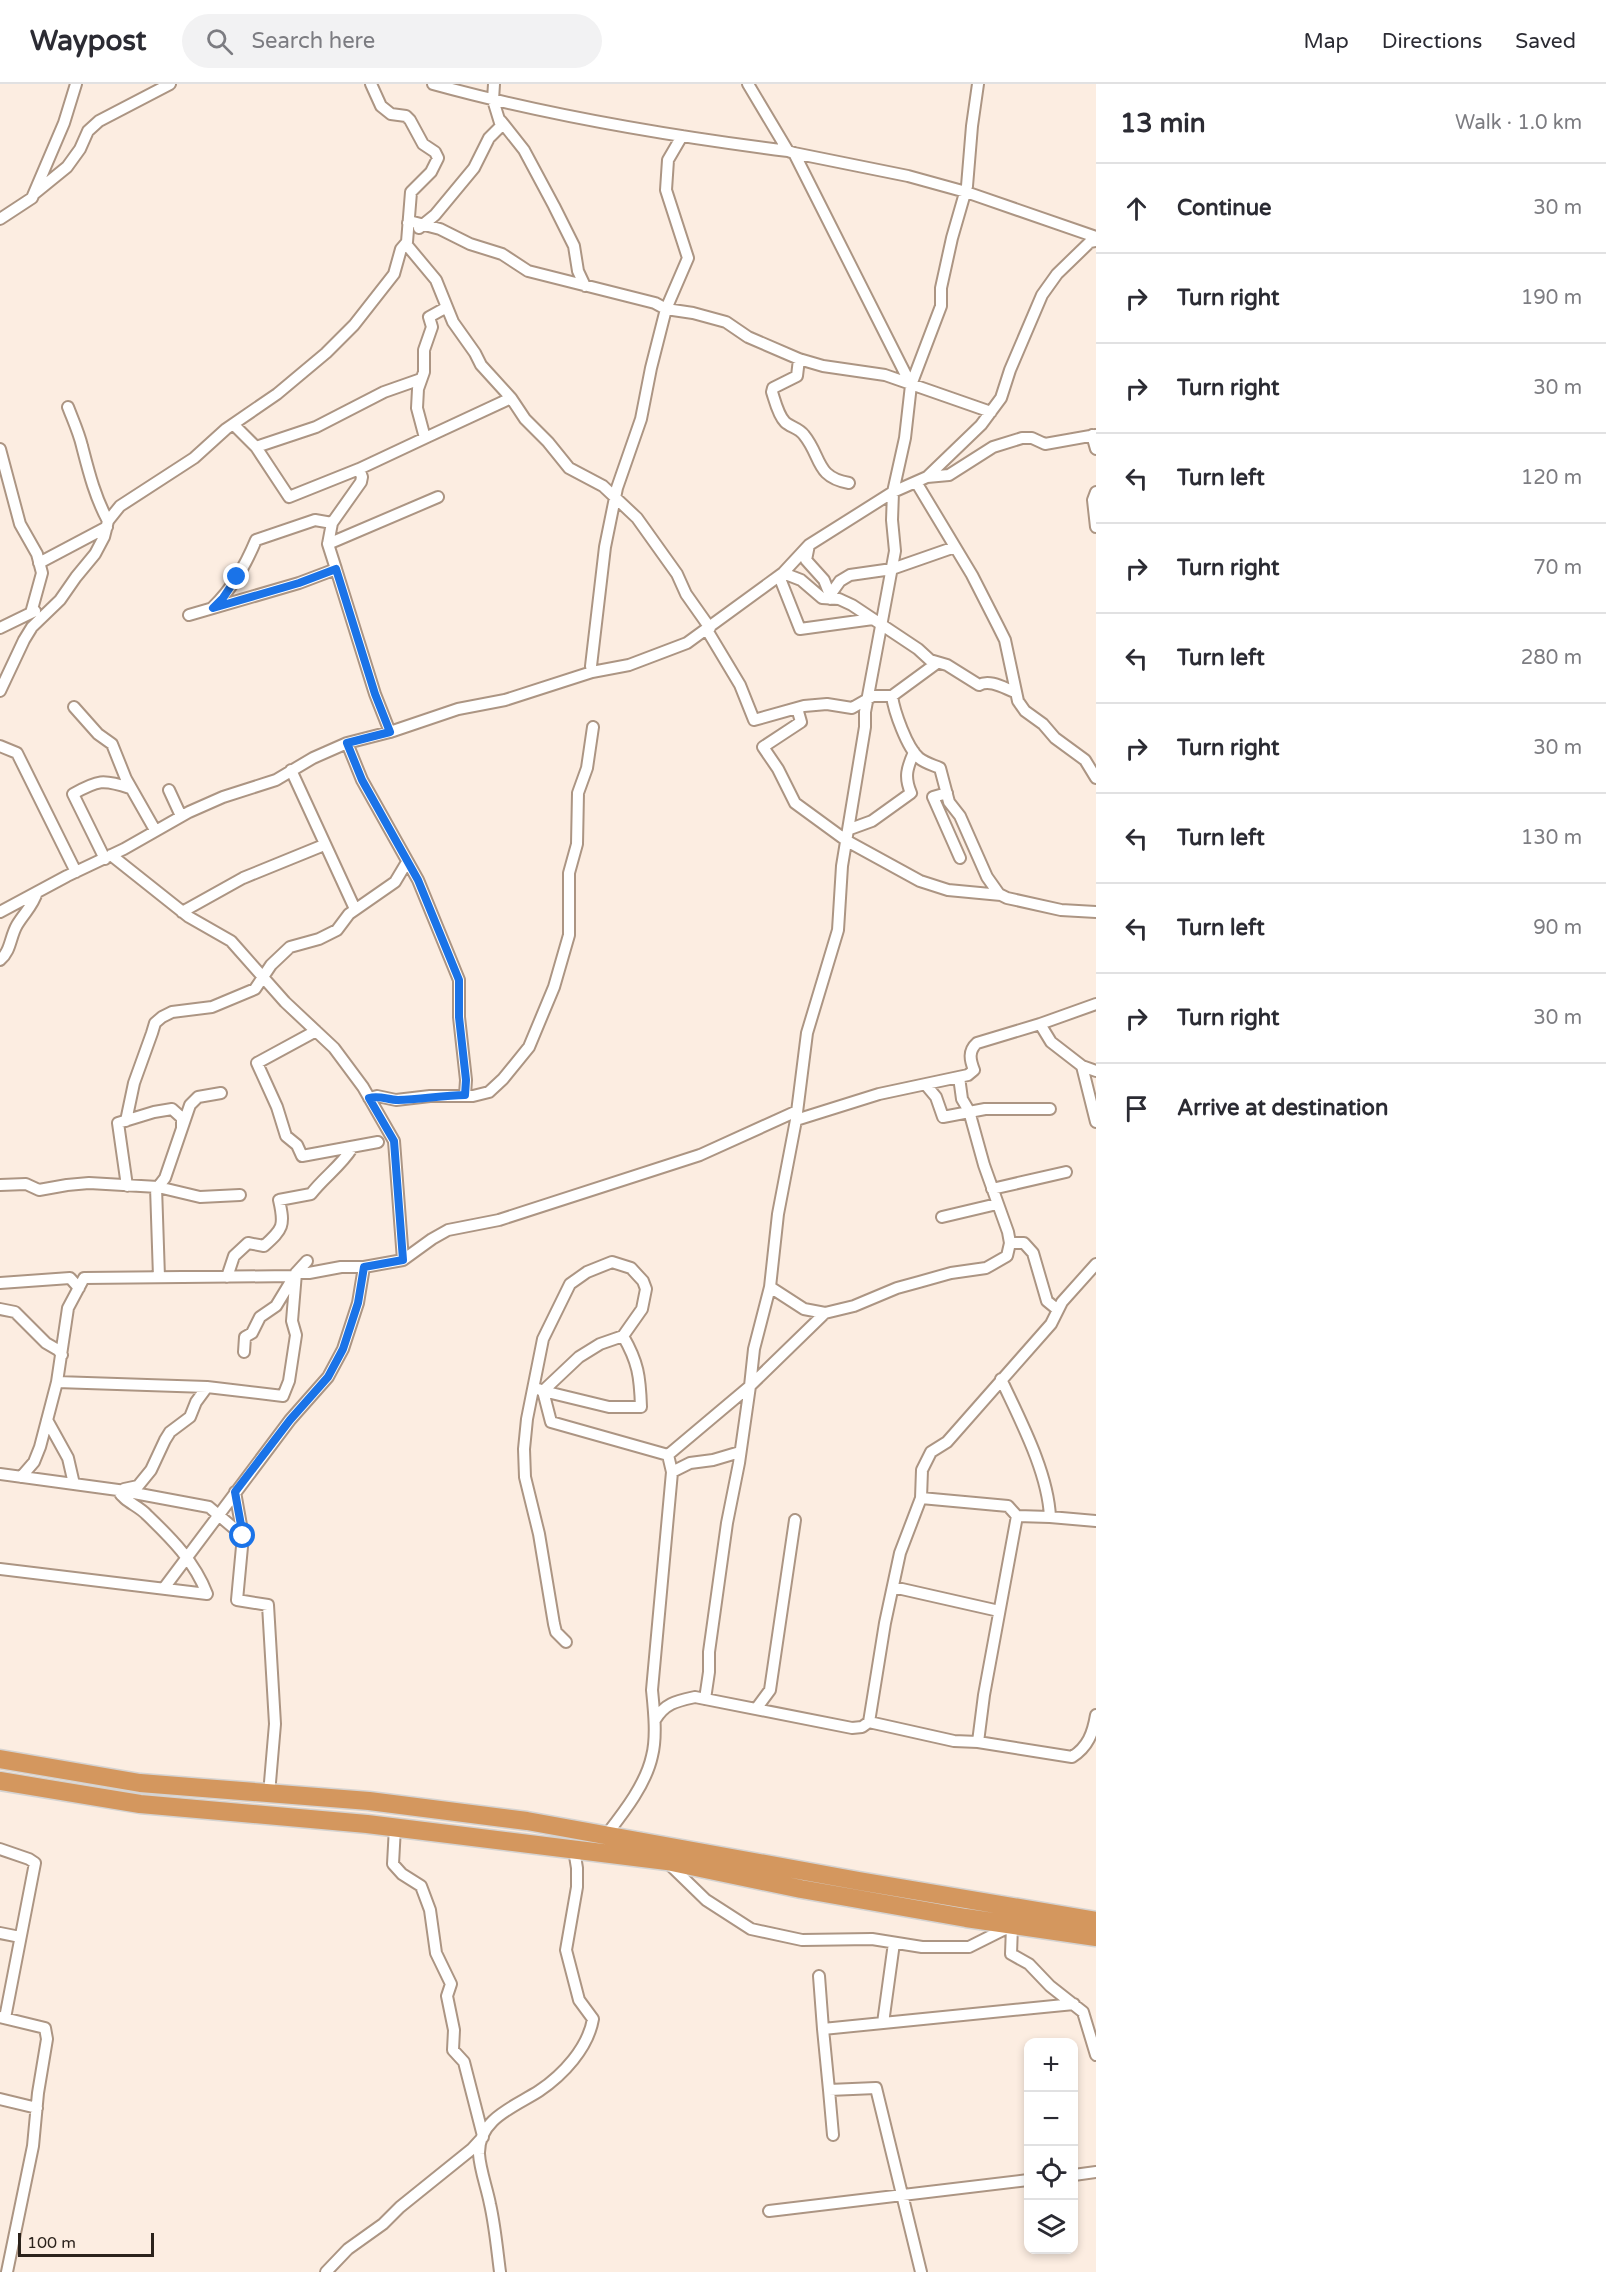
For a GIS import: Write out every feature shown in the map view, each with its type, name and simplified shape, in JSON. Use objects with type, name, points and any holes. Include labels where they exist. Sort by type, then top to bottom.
[{"type":"highway","points":[[0,1759],[140,1783],[442,1809],[608,1834],[859,1881],[1096,1921]]},
{"type":"highway","points":[[0,1781],[140,1804],[395,1827],[604,1855],[667,1861],[801,1889],[1012,1926],[1096,1937]]},
{"type":"highway","points":[[440,1832],[442,1809]]},
{"type":"street","points":[[0,219],[33,198],[64,123],[76,84]]},
{"type":"street","points":[[34,193],[67,167],[80,149],[88,131],[99,121],[170,84]]},
{"type":"street","points":[[371,84],[381,106],[391,114],[406,116],[423,144],[435,152],[438,158],[431,172],[411,192],[406,243],[436,280],[453,322],[481,365],[569,468],[596,481],[616,498],[633,514],[658,545],[678,574],[686,594],[740,685],[753,718],[759,720],[797,708],[832,704],[852,708],[868,698],[892,696],[937,663]]},
{"type":"street","points":[[433,84],[493,100],[604,123],[791,152],[908,176],[966,192],[1096,239]]},
{"type":"street","points":[[494,84],[493,100],[501,121],[524,150],[554,206],[574,246],[578,272],[585,286]]},
{"type":"street","points":[[748,84],[791,152],[911,385]]},
{"type":"street","points":[[705,1700],[709,1672],[708,1652],[727,1522],[740,1452],[754,1349],[770,1287],[778,1214],[796,1116],[807,1033],[838,930],[842,866],[878,622],[895,552],[892,520],[893,492],[905,438],[911,385],[940,309],[941,288],[952,238],[966,192],[978,84]]},
{"type":"street","points":[[0,691],[32,627],[60,600],[95,554],[108,524],[120,506],[195,458],[220,434],[277,394],[348,333],[394,274],[406,243],[435,216],[474,168],[482,148],[501,126],[501,121]]},
{"type":"street","points":[[592,672],[605,547],[617,488],[641,419],[666,309],[688,258],[666,190],[668,160],[682,136]]},
{"type":"street","points":[[408,223],[440,229],[470,244],[501,254],[528,271],[655,303],[666,309],[693,313],[726,322],[748,337],[799,359],[823,366],[885,375],[991,412]]},
{"type":"street","points":[[922,480],[981,425],[991,412],[1001,398],[1010,370],[1042,295],[1057,274],[1096,239]]},
{"type":"street","points":[[425,438],[417,408],[418,388],[424,372],[424,350],[432,327],[429,317],[447,307]]},
{"type":"street","points":[[799,359],[797,376],[772,388],[776,401],[786,423],[804,435],[825,473],[835,481],[849,483]]},
{"type":"street","points":[[256,447],[316,427],[384,392],[422,379]]},
{"type":"street","points":[[234,425],[256,447],[289,497],[359,469],[511,398]]},
{"type":"street","points":[[68,407],[82,444],[99,505],[108,524]]},
{"type":"street","points":[[0,912],[108,857],[181,816],[223,797],[276,780],[291,770],[347,743],[390,732],[450,712],[505,700],[592,672],[628,665],[677,648],[708,629],[781,574],[809,545],[893,492],[922,480],[949,475],[993,447],[1022,438],[1032,438],[1045,444],[1094,435],[1096,449]]},
{"type":"street","points":[[0,449],[20,524],[37,554],[42,573],[31,613]]},
{"type":"street","points":[[359,469],[361,482],[332,523],[328,544],[375,694],[390,732]]},
{"type":"street","points":[[922,480],[1005,640],[1018,701],[1025,711],[1043,724],[1055,738],[1095,771]]},
{"type":"street","points":[[1096,492],[1093,500],[1096,527]]},
{"type":"street","points":[[328,544],[438,497]]},
{"type":"street","points":[[213,608],[223,598],[248,559],[255,540],[315,520],[332,523]]},
{"type":"street","points":[[39,563],[108,524]]},
{"type":"street","points":[[809,545],[806,560],[824,580],[830,597]]},
{"type":"street","points":[[830,597],[842,579],[892,569],[955,547]]},
{"type":"street","points":[[189,615],[299,583],[336,569]]},
{"type":"street","points":[[781,574],[801,579],[818,596],[839,599],[852,605],[918,649],[930,660],[947,665],[979,684],[991,683],[1015,692]]},
{"type":"street","points":[[781,574],[800,629],[878,622]]},
{"type":"street","points":[[0,628],[60,600]]},
{"type":"street","points":[[892,696],[894,710],[914,753],[922,760],[940,768],[950,804],[960,816],[987,877],[1001,896]]},
{"type":"street","points":[[74,706],[98,734],[112,744],[130,788],[155,830]]},
{"type":"street","points":[[797,708],[801,722],[763,747],[795,803],[920,881],[948,890],[1001,896],[1061,910],[1096,912]]},
{"type":"street","points":[[369,1098],[377,1096],[396,1100],[489,1092],[529,1047],[554,987],[569,935],[569,873],[577,844],[578,793],[587,768],[593,727]]},
{"type":"street","points":[[347,743],[362,780],[418,880],[459,980],[465,1095]]},
{"type":"street","points":[[0,746],[17,753],[76,872]]},
{"type":"street","points":[[848,835],[911,794],[905,781],[907,767],[914,753]]},
{"type":"street","points":[[291,770],[355,909]]},
{"type":"street","points":[[130,788],[111,781],[97,781],[73,794],[108,857],[182,912],[231,941],[263,977],[334,1048],[369,1098],[394,1141],[403,1260]]},
{"type":"street","points":[[170,790],[181,816]]},
{"type":"street","points":[[947,793],[933,797],[960,858]]},
{"type":"street","points":[[182,912],[243,878],[324,845]]},
{"type":"street","points":[[126,1121],[134,1083],[155,1023],[172,1012],[213,1007],[255,989],[270,965],[290,947],[337,930],[355,909],[395,882],[407,862]]},
{"type":"street","points":[[0,960],[5,956],[15,927],[34,902],[37,892]]},
{"type":"street","points":[[21,1476],[37,1456],[57,1382],[69,1308],[84,1278],[295,1275],[403,1260],[448,1230],[499,1220],[700,1155],[796,1116],[879,1094],[968,1075],[975,1070],[970,1059],[977,1042],[1040,1024],[1096,1004]]},
{"type":"street","points":[[1040,1024],[1051,1042],[1082,1066],[1096,1071]]},
{"type":"street","points":[[316,1031],[257,1063],[277,1107],[286,1136],[297,1145],[302,1156],[378,1142]]},
{"type":"street","points":[[1082,1066],[1096,1122]]},
{"type":"street","points":[[770,1287],[804,1310],[825,1313],[854,1306],[897,1288],[951,1274],[986,1268],[1006,1256],[1010,1243],[1008,1233],[992,1190],[969,1111],[962,1099],[959,1077]]},
{"type":"street","points":[[926,1085],[936,1097],[943,1117],[969,1111],[1008,1108],[1027,1111],[1050,1109]]},
{"type":"street","points":[[127,1186],[118,1123],[172,1109],[198,1097],[221,1093]]},
{"type":"street","points":[[159,1277],[157,1187],[165,1178],[190,1105],[198,1097]]},
{"type":"street","points":[[172,1109],[182,1118],[182,1128]]},
{"type":"street","points":[[227,1277],[234,1256],[248,1243],[264,1246],[278,1234],[284,1219],[279,1200],[311,1194],[343,1163],[352,1148]]},
{"type":"street","points":[[992,1190],[1066,1172]]},
{"type":"street","points":[[0,1185],[26,1184],[39,1190],[78,1184],[157,1187],[200,1197],[240,1195]]},
{"type":"street","points":[[942,1217],[997,1204]]},
{"type":"street","points":[[1010,1243],[1024,1243],[1033,1253],[1047,1301],[1058,1310]]},
{"type":"street","points":[[244,1352],[245,1337],[252,1333],[260,1317],[276,1306],[295,1275],[307,1261]]},
{"type":"street","points":[[538,1390],[579,1357],[600,1344],[623,1336],[642,1309],[646,1289],[644,1281],[631,1268],[612,1263],[587,1272],[570,1284],[543,1339],[538,1390],[524,1449],[525,1477],[539,1534],[554,1624],[556,1632],[566,1642]]},
{"type":"street","points":[[655,1720],[671,1702],[695,1697],[852,1728],[862,1727],[869,1722],[900,1553],[921,1498],[922,1470],[931,1452],[947,1442],[1051,1324],[1062,1302],[1096,1264]]},
{"type":"street","points":[[164,1588],[290,1420],[328,1377],[343,1349],[358,1303],[364,1267]]},
{"type":"street","points":[[57,1382],[207,1387],[283,1396],[289,1381],[296,1335],[292,1321],[295,1275]]},
{"type":"street","points":[[0,1282],[70,1278],[78,1288]]},
{"type":"street","points":[[0,1309],[15,1312],[46,1343],[62,1355]]},
{"type":"street","points":[[668,1455],[750,1386],[825,1313]]},
{"type":"street","points":[[538,1390],[609,1407],[641,1407],[640,1382],[635,1356],[623,1336]]},
{"type":"street","points":[[1001,1379],[1027,1433],[1049,1501],[1050,1517]]},
{"type":"street","points":[[118,1490],[138,1486],[151,1470],[170,1432],[190,1417],[196,1402],[207,1387]]},
{"type":"street","points":[[538,1390],[551,1422],[668,1455]]},
{"type":"street","points":[[47,1420],[68,1458],[74,1484]]},
{"type":"street","points":[[672,1472],[690,1463],[713,1460],[740,1452]]},
{"type":"street","points":[[604,1855],[608,1834],[631,1803],[652,1756],[655,1720],[652,1690],[672,1472],[668,1455]]},
{"type":"street","points":[[0,1473],[118,1490],[209,1507],[243,1536]]},
{"type":"street","points":[[0,1569],[207,1594],[203,1582],[187,1557],[167,1533],[146,1513],[122,1497],[118,1490]]},
{"type":"street","points":[[235,1492],[243,1536],[237,1600],[268,1605],[275,1724],[269,1794]]},
{"type":"street","points":[[921,1498],[1008,1506],[1017,1516],[1096,1521]]},
{"type":"street","points":[[978,1742],[1017,1516]]},
{"type":"street","points":[[756,1709],[770,1690],[795,1520]]},
{"type":"street","points":[[893,1587],[999,1611]]},
{"type":"street","points":[[869,1722],[954,1740],[1072,1757],[1081,1751],[1093,1733],[1096,1715]]},
{"type":"street","points":[[395,1827],[393,1864],[402,1874],[421,1886],[430,1910],[436,1953],[451,1984],[447,1996],[454,2030],[453,2050],[464,2062],[483,2137]]},
{"type":"street","points":[[0,1849],[35,1863],[2,2017],[45,2028],[47,2033],[33,2146],[7,2272]]},
{"type":"street","points":[[500,2272],[495,2227],[479,2153],[485,2130],[506,2109],[539,2090],[555,2077],[577,2055],[591,2032],[593,2019],[579,2000],[566,1950],[577,1887],[574,1850]]},
{"type":"street","points":[[667,1861],[706,1900],[752,1929],[802,1940],[872,1939],[922,1947],[969,1947],[1012,1926],[1011,1954],[1029,1964],[1050,1986],[1083,2012],[1096,2055]]},
{"type":"street","points":[[0,1933],[20,1937]]},
{"type":"street","points":[[883,2023],[894,1943]]},
{"type":"street","points":[[819,1976],[833,2134]]},
{"type":"street","points":[[824,2029],[1074,2004]]},
{"type":"street","points":[[829,2090],[876,2088],[921,2272]]},
{"type":"street","points":[[0,2098],[37,2108]]},
{"type":"street","points":[[326,2272],[348,2249],[383,2224],[400,2207],[472,2149],[483,2137]]},
{"type":"street","points":[[1078,2174],[1096,2172]]},
{"type":"street","points":[[769,2211],[1024,2181]]},
{"type":"route","points":[[237,577],[213,608],[299,583],[336,569],[375,694],[390,732],[347,743],[362,780],[418,880],[452,959],[459,980],[461,1048],[466,1080],[465,1095],[396,1100],[377,1096],[369,1098],[394,1141],[403,1260],[364,1267],[358,1303],[343,1349],[328,1377],[290,1420],[235,1492],[243,1536]]}]
